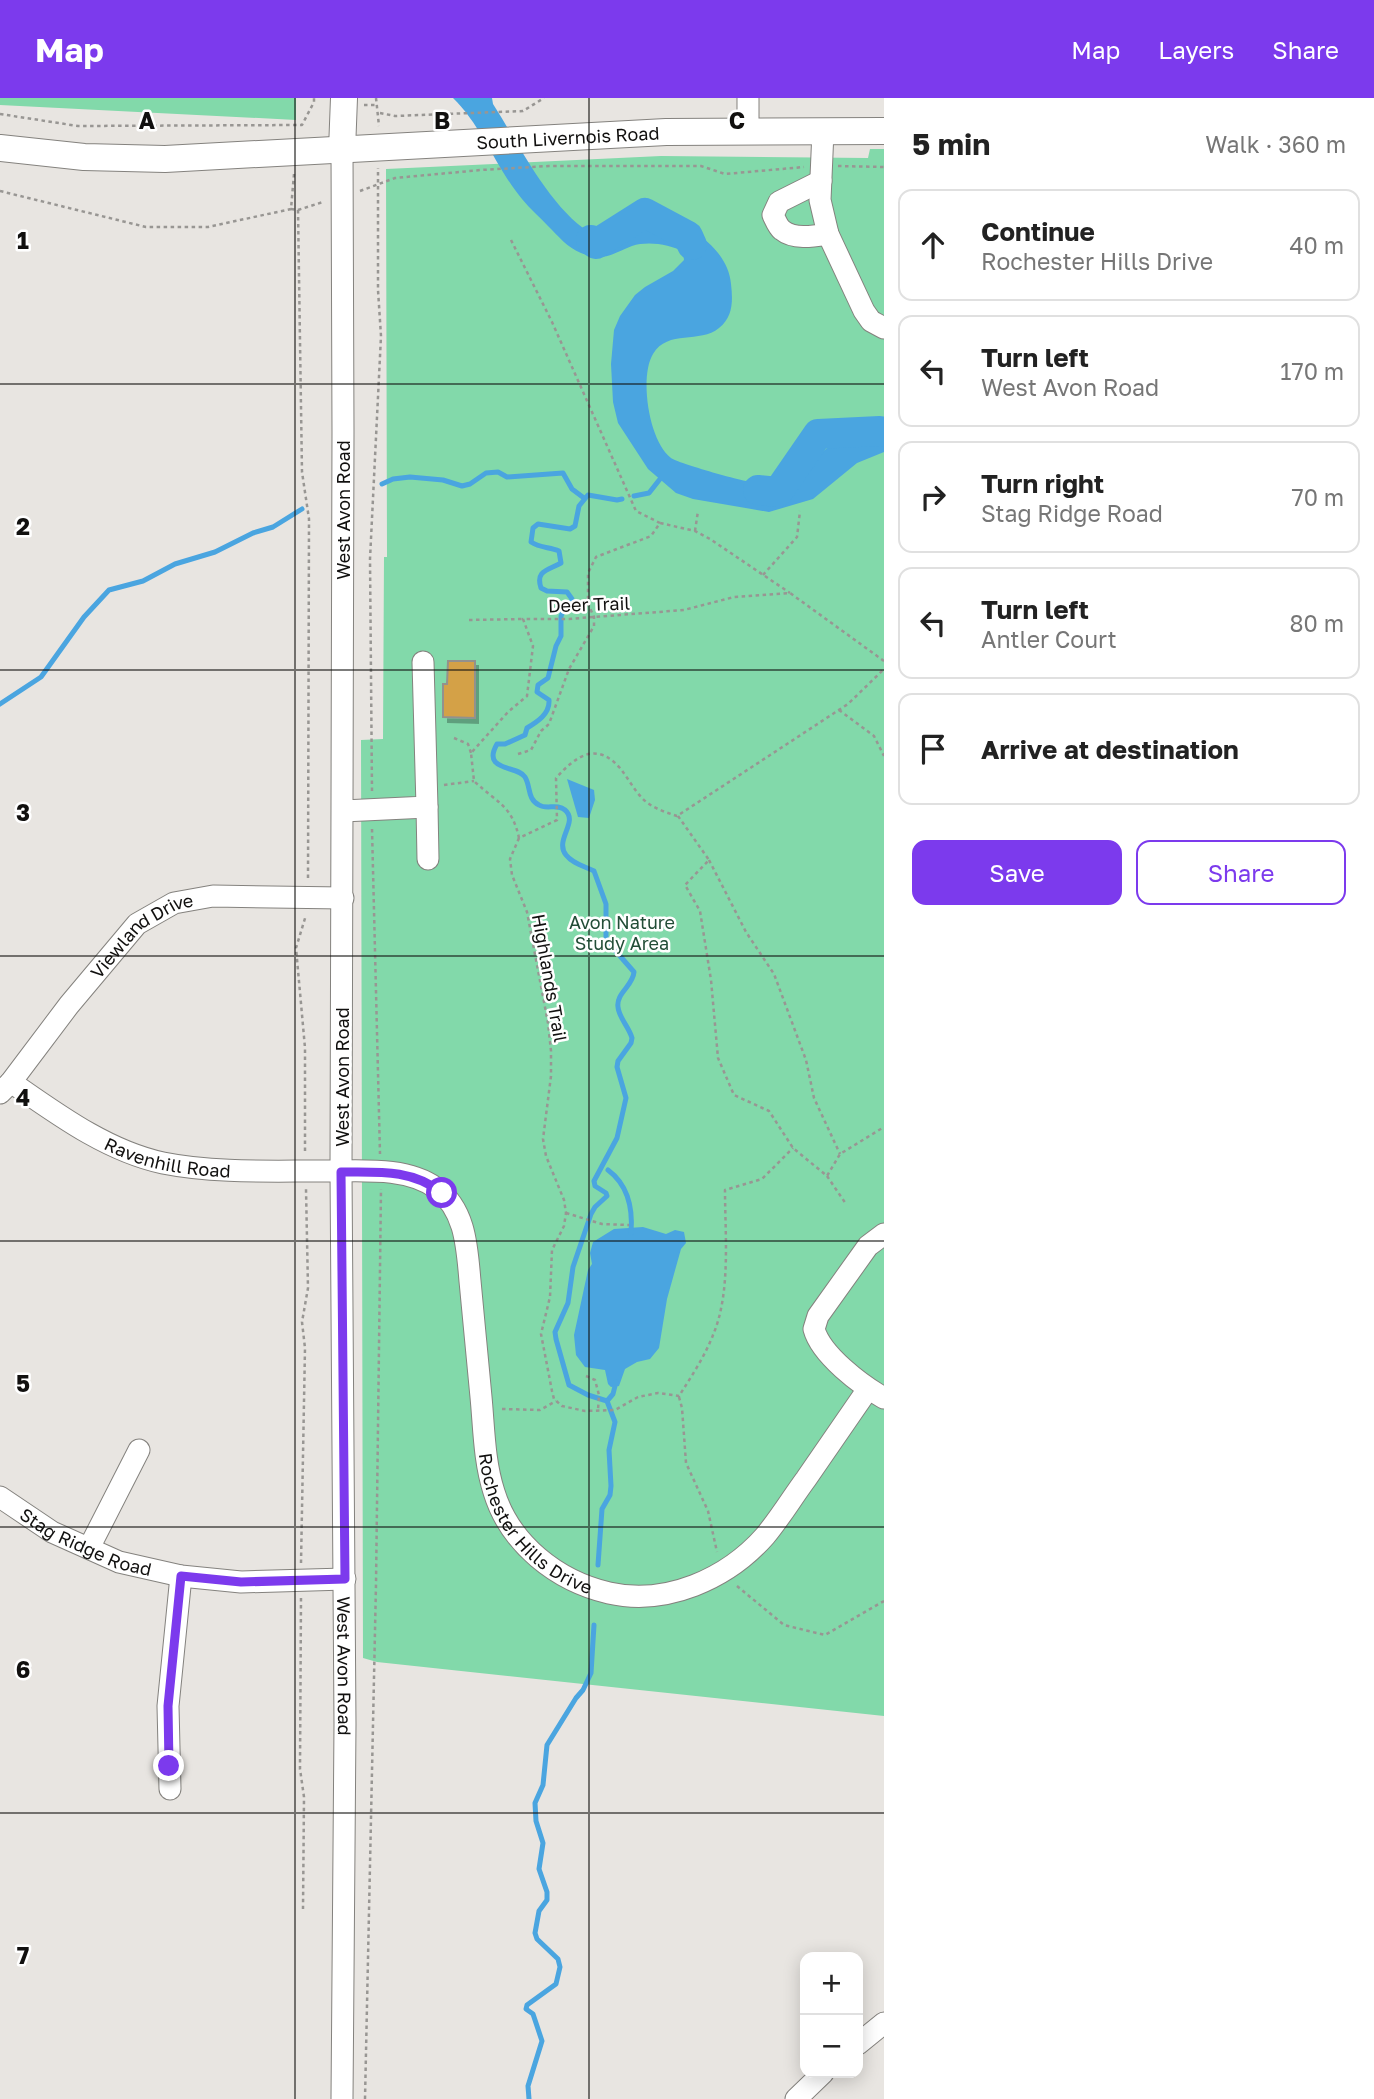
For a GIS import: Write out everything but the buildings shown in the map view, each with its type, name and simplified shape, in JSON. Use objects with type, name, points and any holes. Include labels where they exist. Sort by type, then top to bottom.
[{"type":"main road","name":"West Avon Road","points":[[342,150],[344,98]]},
{"type":"main road","name":"South Livernois Road","points":[[0,148],[84,158],[165,159],[666,132],[884,131]]},
{"type":"street","points":[[748,98],[748,131]]},
{"type":"street","points":[[823,131],[820,200],[828,234],[864,311],[871,321],[884,328]]},
{"type":"street","name":"West Avon Road","points":[[342,150],[341,1172],[345,1579],[342,2099]]},
{"type":"street","points":[[822,174],[779,202],[773,215],[782,230],[795,236],[828,234]]},
{"type":"street","points":[[423,662],[428,859]]},
{"type":"street","points":[[343,811],[427,807]]},
{"type":"street","name":"Viewland Drive","points":[[5,1088],[69,1005],[137,924],[174,904],[213,896],[343,898]]},
{"type":"street","name":"Ravenhill Road","points":[[5,1088],[48,1108],[125,1152],[164,1163],[224,1169],[341,1172]]},
{"type":"street","name":"Rochester Hills Drive","points":[[341,1172],[388,1172],[417,1179],[437,1189],[455,1209],[466,1242],[488,1465],[494,1493],[506,1519],[522,1543],[556,1571],[585,1586],[615,1594],[647,1595],[677,1591],[722,1573],[750,1552],[776,1522],[876,1394]]},
{"type":"street","points":[[876,1394],[824,1348],[816,1334],[815,1324],[828,1301],[868,1246],[884,1234]]},
{"type":"street","points":[[89,1548],[139,1450]]},
{"type":"street","name":"Stag Ridge Road","points":[[0,1497],[52,1532],[119,1562],[181,1576],[241,1582],[345,1579]]},
{"type":"street","points":[[170,1788],[168,1706],[181,1576]]},
{"type":"street","points":[[863,2040],[884,2023]]},
{"type":"street","points":[[796,2099],[818,2078]]},
{"type":"path","points":[[0,114],[78,126],[302,125],[314,98]]},
{"type":"path","points":[[376,98],[380,113],[396,117],[523,111],[544,98]]},
{"type":"path","points":[[378,185],[395,178],[549,166],[701,166],[724,174],[773,168],[822,174],[884,167]]},
{"type":"path","points":[[378,175],[378,290],[381,336],[370,558],[372,810],[380,1157]]},
{"type":"path","points":[[291,209],[292,187]]},
{"type":"path","points":[[0,191],[146,227],[208,228],[291,209],[298,210],[302,472],[309,519],[308,880]]},
{"type":"path","points":[[511,240],[552,322],[635,511],[660,523],[695,531],[790,593],[884,661]]},
{"type":"path","points":[[695,531],[698,511]]},
{"type":"path","points":[[762,575],[797,537],[800,511]]},
{"type":"path","points":[[518,754],[531,750],[541,731],[549,724],[569,669],[591,634],[594,617],[588,604],[588,573],[596,557],[651,536],[660,523]]},
{"type":"path","name":"Deer Trail","points":[[471,753],[508,712],[527,696],[533,646],[523,619],[568,619],[684,610],[734,597],[790,593]]},
{"type":"path","points":[[468,620],[523,619]]},
{"type":"path","points":[[677,816],[848,704],[884,668]]},
{"type":"path","points":[[839,710],[874,736],[884,755]]},
{"type":"path","points":[[454,738],[468,744],[474,781],[515,818],[519,838],[557,820],[556,778],[591,752],[605,755],[619,767],[645,802],[677,816],[709,860],[746,932],[774,974],[806,1060],[814,1098],[840,1154]]},
{"type":"path","points":[[426,785],[474,781]]},
{"type":"path","name":"Highlands Trail","points":[[519,838],[510,859],[512,875],[527,912],[549,1032],[551,1076],[543,1139],[546,1156],[564,1200],[566,1213]]},
{"type":"path","points":[[709,860],[685,885],[700,911],[711,980],[718,1058],[734,1095],[769,1111],[793,1147],[827,1176],[846,1204]]},
{"type":"path","points":[[305,1155],[304,1048],[296,948],[307,910]]},
{"type":"path","points":[[827,1176],[840,1154],[884,1127]]},
{"type":"path","points":[[629,1225],[602,1224],[566,1213],[564,1226],[552,1250],[550,1297],[541,1334],[552,1391],[556,1401],[562,1406],[599,1411],[621,1408],[638,1397],[658,1393],[678,1396],[714,1334],[720,1310],[726,1265],[724,1190],[762,1178],[793,1147]]},
{"type":"path","points":[[301,1568],[305,1348],[302,1322],[308,1288],[305,1182]]},
{"type":"path","points":[[365,2099],[381,1188]]},
{"type":"path","points":[[586,1376],[596,1380],[599,1411]]},
{"type":"path","points":[[482,1408],[540,1410],[556,1401]]},
{"type":"path","points":[[301,1595],[300,1769],[304,1797],[303,1909]]},
{"type":"green space","points":[[0,98],[296,98],[296,120],[0,105]]},
{"type":"green space","name":"Avon Nature Study Area","points":[[870,149],[884,149],[884,1716],[377,1662],[363,1658],[361,740],[383,739],[384,557],[387,557],[386,169],[661,156],[868,158]]},
{"type":"water","points":[[453,98],[492,98],[493,104],[548,191],[575,221],[589,232],[664,222],[678,225],[703,238],[722,259],[732,290],[731,308],[724,324],[711,333],[675,339],[659,346],[649,364],[648,409],[657,438],[671,458],[757,483],[784,477],[801,468],[852,430],[884,426],[884,452],[857,463],[813,499],[769,512],[693,499],[676,493],[648,469],[618,423],[613,402],[611,364],[614,330],[620,316],[635,295],[673,271],[684,260],[683,252],[665,245],[644,244],[608,256],[596,257],[572,248],[522,199],[472,121]]},
{"type":"water","points":[[567,779],[594,790],[595,800],[589,818],[578,817]]},
{"type":"water","points":[[643,1227],[666,1234],[675,1230],[684,1232],[686,1243],[681,1249],[667,1299],[659,1348],[650,1359],[625,1369],[619,1386],[611,1387],[605,1370],[585,1367],[576,1355],[574,1335],[588,1270],[592,1264],[590,1253],[593,1242],[614,1229]]},
{"type":"waterway","points":[[591,240],[596,244],[645,213],[688,236],[692,245]]},
{"type":"waterway","points":[[758,490],[778,492],[818,434],[884,432]]},
{"type":"waterway","points":[[382,484],[393,479],[410,477],[443,480],[462,486],[486,473],[498,472],[507,477],[563,473],[572,489],[584,498]]},
{"type":"waterway","points":[[634,496],[649,493],[660,479]]},
{"type":"waterway","points":[[598,1565],[602,1509],[610,1495],[609,1450],[615,1422],[607,1401],[569,1385],[555,1332],[568,1303],[573,1267],[591,1214],[607,1196],[595,1186],[594,1181],[617,1138],[626,1098],[617,1067],[632,1038],[620,1015],[618,1002],[634,972],[606,940],[606,904],[594,871],[572,861],[563,849],[569,815],[562,808],[542,806],[535,802],[525,777],[497,764],[493,753],[497,744],[505,744],[525,735],[527,728],[545,713],[549,700],[537,692],[538,685],[548,678],[561,636],[561,616],[572,599],[567,592],[541,588],[542,574],[561,563],[559,551],[531,542],[533,528],[538,524],[570,529],[575,526],[579,506],[588,495],[622,499]]},
{"type":"waterway","points":[[0,704],[41,677],[84,617],[109,590],[143,581],[175,564],[215,552],[253,533],[273,527],[302,509]]},
{"type":"waterway","points":[[608,1170],[615,1176],[628,1198],[631,1233]]},
{"type":"waterway","points":[[607,1401],[613,1394],[616,1382]]},
{"type":"waterway","points":[[529,2099],[528,2086],[542,2041],[533,2014],[526,2009],[527,2005],[556,1984],[560,1967],[558,1959],[537,1939],[535,1933],[539,1911],[547,1900],[539,1869],[543,1843],[536,1821],[535,1803],[543,1785],[547,1745],[591,1673],[594,1625]]},
{"type":"route","points":[[169,1766],[168,1706],[181,1576],[241,1582],[345,1579],[341,1172],[388,1172],[403,1175],[430,1185],[442,1193]]}]
